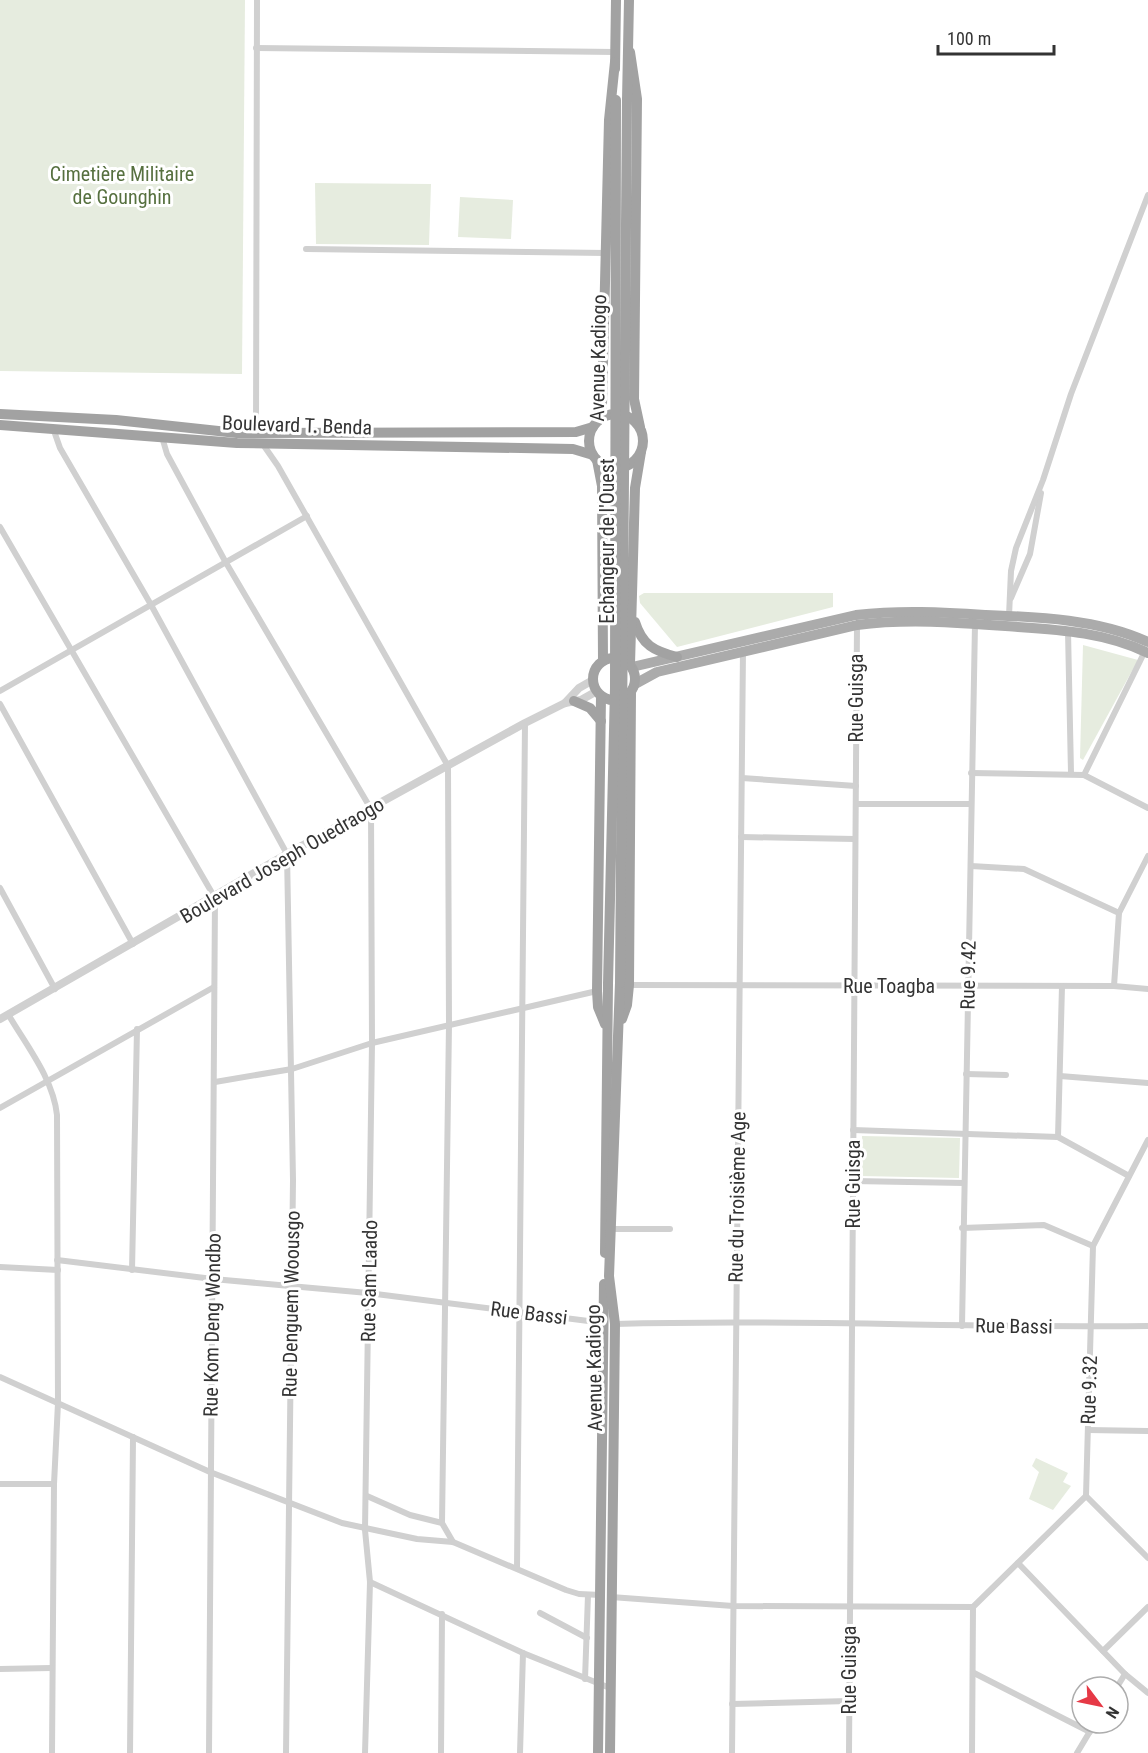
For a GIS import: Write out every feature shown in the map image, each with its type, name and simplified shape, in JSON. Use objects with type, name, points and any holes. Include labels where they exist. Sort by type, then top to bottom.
[{"type":"highway","points":[[603,661],[602,486],[589,438],[603,405],[609,120],[615,57],[616,0]]},
{"type":"highway","points":[[619,984],[633,688],[631,611],[636,488],[643,440],[634,399],[638,99],[630,52],[629,0]]},
{"type":"highway","points":[[621,100],[630,52]]},
{"type":"highway","points":[[615,57],[621,100]]},
{"type":"highway","name":"Avenue Kadiogo","points":[[598,1753],[600,1595],[610,1323],[609,1276],[613,1229],[620,1025],[615,688],[621,100]]},
{"type":"highway","name":"Echangeur de l'Ouest","points":[[619,984],[627,358],[621,100]]},
{"type":"highway","name":"Boulevard T. Benda","points":[[0,414],[116,420],[259,438],[576,432],[596,424]]},
{"type":"highway","points":[[596,424],[609,415],[621,414],[632,418],[640,427]]},
{"type":"highway","name":"Boulevard T. Benda","points":[[0,425],[162,437],[259,438],[573,449],[595,457]]},
{"type":"highway","points":[[595,457],[608,466],[621,468],[633,462],[641,452]]},
{"type":"highway","points":[[631,611],[639,636],[644,643],[651,649],[677,657]]},
{"type":"highway","points":[[607,1028],[600,1015],[597,991],[601,721],[595,669],[603,661],[617,658],[631,666]]},
{"type":"highway","points":[[597,689],[614,701],[626,697],[633,688]]},
{"type":"highway","points":[[570,702],[590,708],[601,721]]},
{"type":"highway","name":"Avenue Kadiogo","points":[[610,1753],[613,1598],[607,1028],[619,984]]},
{"type":"main road","points":[[631,666],[743,640],[917,611],[1009,616],[1111,628],[1147,649]]},
{"type":"main road","points":[[633,688],[657,672],[743,652],[856,620],[975,624],[1068,631],[1108,637],[1147,649]]},
{"type":"street","points":[[257,0],[259,438],[307,516],[448,766],[447,1303],[442,1523],[453,1542]]},
{"type":"street","points":[[256,48],[615,57]]},
{"type":"street","points":[[1009,616],[1011,572],[1016,548],[1148,195]]},
{"type":"street","points":[[306,249],[606,253]]},
{"type":"street","points":[[52,428],[60,448],[150,603],[287,854]]},
{"type":"street","points":[[162,437],[166,454],[225,561],[371,809]]},
{"type":"street","points":[[1010,601],[1032,545],[1043,480]]},
{"type":"street","points":[[0,691],[150,603],[307,516]]},
{"type":"street","points":[[0,527],[214,898]]},
{"type":"street","name":"Rue Guisga","points":[[849,1753],[856,620]]},
{"type":"street","name":"Rue 9.42","points":[[962,1326],[962,1227],[975,624]]},
{"type":"street","points":[[1068,631],[1071,773]]},
{"type":"street","name":"Rue du Troisième Age","points":[[732,1753],[743,640]]},
{"type":"street","points":[[1083,775],[1147,649]]},
{"type":"street","name":"Boulevard Joseph Ouedraogo","points":[[0,1019],[287,854],[525,723],[570,702],[579,688],[597,689]]},
{"type":"street","points":[[0,704],[133,944]]},
{"type":"street","points":[[517,1568],[525,723]]},
{"type":"street","points":[[971,773],[1083,775],[1148,808]]},
{"type":"street","points":[[741,778],[856,786]]},
{"type":"street","points":[[856,804],[971,804]]},
{"type":"street","name":"Rue Sam Laado","points":[[365,1753],[370,1582],[365,1530],[368,1496],[372,1043],[371,809]]},
{"type":"street","points":[[741,837],[855,839]]},
{"type":"street","name":"Rue Denguem Woousgo","points":[[286,1753],[287,1500],[292,1287],[292,1069],[287,854]]},
{"type":"street","points":[[1114,986],[1119,914],[1148,856]]},
{"type":"street","points":[[971,866],[1024,870],[1119,914]]},
{"type":"street","points":[[0,888],[55,989]]},
{"type":"street","name":"Rue Kom Deng Wondbo","points":[[209,1753],[214,898]]},
{"type":"street","name":"Rue Toagba","points":[[619,984],[1114,986],[1148,989]]},
{"type":"street","points":[[1058,1137],[1062,986]]},
{"type":"street","points":[[0,1108],[214,987]]},
{"type":"street","points":[[214,1082],[292,1069],[372,1043],[597,991]]},
{"type":"street","points":[[8,1014],[53,1093],[57,1115],[58,1403],[54,1484],[52,1753]]},
{"type":"street","points":[[132,1270],[137,1029]]},
{"type":"street","points":[[966,1074],[1006,1075]]},
{"type":"street","points":[[1060,1076],[1148,1083]]},
{"type":"street","points":[[853,1130],[1058,1137],[1129,1176]]},
{"type":"street","name":"Rue 9.32","points":[[1086,1496],[1093,1246],[1148,1140]]},
{"type":"street","points":[[853,1181],[964,1183]]},
{"type":"street","points":[[962,1227],[1044,1226],[1093,1246]]},
{"type":"street","points":[[613,1229],[670,1229]]},
{"type":"street","name":"Rue Bassi","points":[[57,1260],[213,1279],[368,1293],[610,1323],[1148,1326]]},
{"type":"street","points":[[0,1267],[58,1270]]},
{"type":"street","points":[[0,1377],[210,1472],[365,1530],[453,1542],[566,1590],[588,1595],[733,1606],[973,1607],[1086,1496],[1148,1558]]},
{"type":"street","points":[[1088,1430],[1148,1431]]},
{"type":"street","points":[[130,1753],[133,1437]]},
{"type":"street","points":[[0,1484],[54,1484]]},
{"type":"street","points":[[368,1496],[410,1515],[442,1523]]},
{"type":"street","points":[[1018,1563],[1102,1651],[1148,1693]]},
{"type":"street","points":[[370,1582],[523,1653],[610,1688]]},
{"type":"street","points":[[585,1679],[588,1595]]},
{"type":"street","points":[[972,1753],[973,1607]]},
{"type":"street","points":[[1102,1651],[1148,1607]]},
{"type":"street","points":[[540,1613],[587,1638]]},
{"type":"street","points":[[441,1753],[442,1614]]},
{"type":"street","points":[[520,1753],[523,1653]]},
{"type":"street","points":[[0,1669],[51,1668]]},
{"type":"street","points":[[974,1673],[1070,1722]]},
{"type":"street","points":[[732,1704],[849,1701]]},
{"type":"street","points":[[1077,1753],[1088,1735]]},
{"type":"green space","name":"Cimetière Militaire de Gounghin","points":[[0,0],[245,0],[242,374],[0,371]]},
{"type":"green space","points":[[315,183],[431,184],[429,245],[316,244]]},
{"type":"green space","points":[[460,197],[513,200],[511,239],[458,237]]},
{"type":"green space","points":[[644,593],[833,593],[833,607],[677,647],[640,603],[639,596]]},
{"type":"green space","points":[[1083,645],[1138,660],[1083,760],[1080,758]]},
{"type":"green space","points":[[862,1136],[960,1138],[959,1178],[861,1176]]},
{"type":"green space","points":[[1036,1458],[1068,1473],[1063,1482],[1071,1486],[1053,1510],[1029,1499],[1039,1472],[1032,1466]]}]
